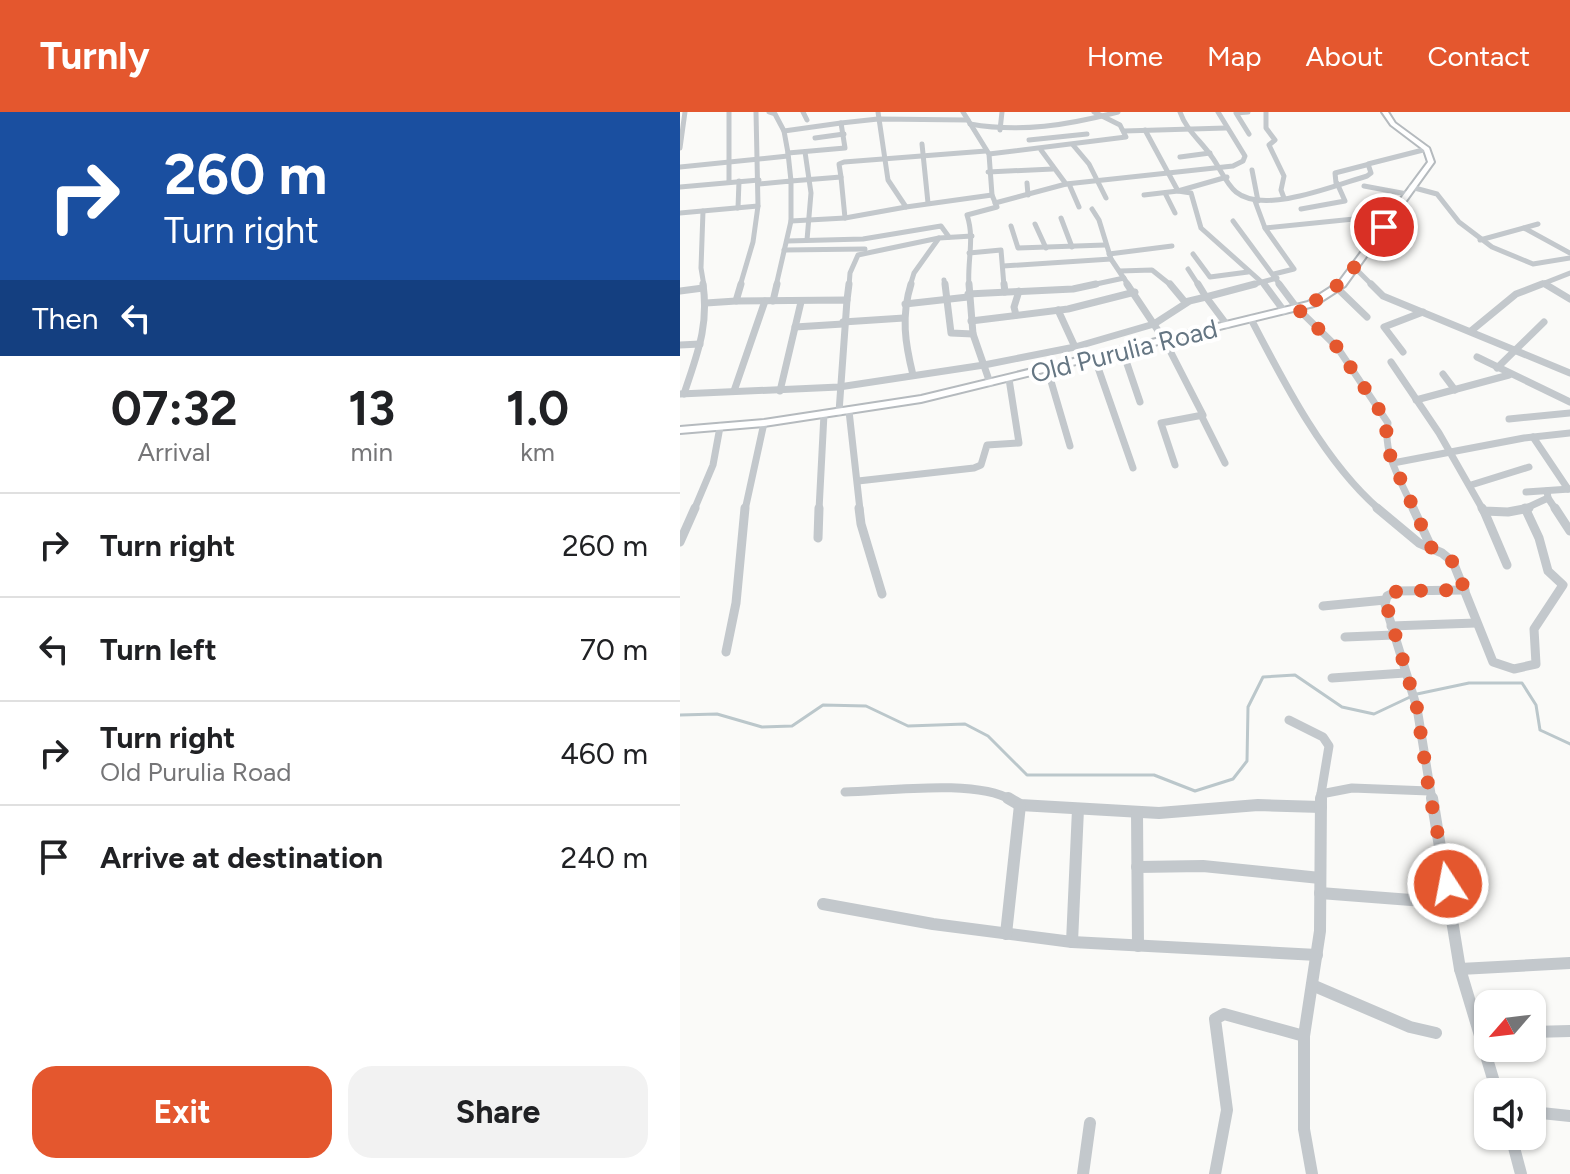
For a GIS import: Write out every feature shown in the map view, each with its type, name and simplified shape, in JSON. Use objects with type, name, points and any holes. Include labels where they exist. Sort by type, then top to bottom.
[{"type":"main road","points":[[1385,112],[1393,124],[1427,149]]},
{"type":"main road","name":"Old Purulia Road","points":[[680,430],[764,423],[849,411],[990,383],[1311,304],[1337,288],[1355,268],[1431,162],[1427,149]]},
{"type":"street","points":[[680,148],[685,112]]},
{"type":"street","points":[[729,112],[729,182]]},
{"type":"street","points":[[736,301],[753,242],[758,206],[756,112]]},
{"type":"street","points":[[734,391],[769,301],[791,221],[793,203],[788,155],[784,131],[773,112]]},
{"type":"street","points":[[803,112],[807,120]]},
{"type":"street","points":[[963,112],[988,153],[995,203],[994,210],[967,213],[972,236],[968,296],[971,321],[990,383]]},
{"type":"street","points":[[1000,130],[1002,112]]},
{"type":"street","points":[[845,218],[839,164],[1041,150],[1125,138],[1120,125],[1094,112]]},
{"type":"street","points":[[784,131],[878,115],[969,122],[1000,130],[1029,129],[1118,112]]},
{"type":"street","points":[[1180,112],[1186,127],[1210,153],[1237,192],[1256,201],[1284,198],[1369,175],[1366,165]]},
{"type":"street","points":[[995,203],[1068,184],[1218,168],[1245,159],[1218,112],[1248,112]]},
{"type":"street","points":[[1266,112],[1266,128],[1275,140],[1269,145],[1284,176],[1281,190],[1284,198]]},
{"type":"street","points":[[1236,113],[1249,134]]},
{"type":"street","points":[[878,115],[888,180],[906,207]]},
{"type":"street","points":[[841,123],[848,161]]},
{"type":"street","points":[[1124,131],[1226,128]]},
{"type":"street","points":[[1029,129],[1030,151]]},
{"type":"street","points":[[1145,130],[1178,191]]},
{"type":"street","points":[[815,138],[844,134]]},
{"type":"street","points":[[1029,140],[1087,134]]},
{"type":"street","points":[[922,144],[928,203]]},
{"type":"street","points":[[1073,145],[1106,198]]},
{"type":"street","points":[[680,167],[845,148]]},
{"type":"street","points":[[1373,241],[1345,201],[1336,183],[1335,173],[1427,149]]},
{"type":"street","points":[[1041,150],[1053,169],[1068,184],[1079,207]]},
{"type":"street","points":[[805,152],[810,220],[807,240]]},
{"type":"street","points":[[1017,152],[1028,195]]},
{"type":"street","points":[[1180,157],[1210,153]]},
{"type":"street","points":[[989,175],[1025,177],[1053,169]]},
{"type":"street","points":[[703,211],[705,330],[682,394],[839,387],[984,365],[1075,347],[1154,324],[1188,302],[1294,269],[1265,228],[1254,193],[1256,178],[1252,170]]},
{"type":"street","points":[[1144,195],[1178,191],[1226,176]]},
{"type":"street","points":[[680,187],[841,177]]},
{"type":"street","points":[[738,208],[739,181]]},
{"type":"street","points":[[1364,186],[1437,194],[1459,222],[1480,240],[1528,263],[1561,260],[1570,256]]},
{"type":"street","points":[[1178,191],[1191,193],[1201,228],[1259,281],[1284,311]]},
{"type":"street","points":[[1165,193],[1175,213]]},
{"type":"street","points":[[791,221],[845,218],[992,195]]},
{"type":"street","points":[[1292,196],[1311,223]]},
{"type":"street","points":[[1301,209],[1345,201]]},
{"type":"street","points":[[680,213],[758,206]]},
{"type":"street","points":[[1092,209],[1099,220],[1110,257],[1165,341],[1225,463]]},
{"type":"street","points":[[1061,218],[1072,247]]},
{"type":"street","points":[[1265,228],[1356,220]]},
{"type":"street","points":[[1233,221],[1297,308],[1337,347],[1388,423],[1385,438],[1393,463],[1432,549]]},
{"type":"street","points":[[1035,224],[1046,248]]},
{"type":"street","points":[[1480,240],[1538,224]]},
{"type":"street","points":[[787,241],[863,239],[941,226],[949,237]]},
{"type":"street","points":[[1011,226],[1018,248]]},
{"type":"street","points":[[1524,228],[1570,256]]},
{"type":"street","points":[[839,412],[843,323],[850,273],[856,257],[875,250],[939,238],[972,236]]},
{"type":"street","points":[[913,375],[904,341],[905,304],[914,273],[939,238]]},
{"type":"street","points":[[969,253],[1105,245]]},
{"type":"street","points":[[1003,266],[1110,257],[1172,246]]},
{"type":"street","points":[[784,250],[875,250]]},
{"type":"street","points":[[1001,250],[1005,292]]},
{"type":"street","points":[[1193,254],[1210,277],[1248,272]]},
{"type":"street","points":[[1561,260],[1570,265]]},
{"type":"street","points":[[905,304],[1005,292],[1073,289],[1139,268],[1159,273],[1171,281],[1183,300],[1188,302]]},
{"type":"street","points":[[1355,268],[1379,294],[1570,373]]},
{"type":"street","points":[[1188,269],[1227,325]]},
{"type":"street","points":[[1471,331],[1508,299],[1570,273]]},
{"type":"street","points":[[944,280],[951,333],[973,334]]},
{"type":"street","points":[[1543,283],[1570,299]]},
{"type":"street","points":[[680,300],[681,291],[703,288]]},
{"type":"street","points":[[1337,288],[1367,317]]},
{"type":"street","points":[[1016,315],[1014,307],[1019,291]]},
{"type":"street","points":[[971,321],[1058,310],[1135,292]]},
{"type":"street","points":[[706,303],[847,300]]},
{"type":"street","points":[[780,391],[801,302]]},
{"type":"street","points":[[1058,310],[1075,347]]},
{"type":"street","points":[[1403,352],[1384,327],[1423,312]]},
{"type":"street","points":[[795,327],[904,318]]},
{"type":"street","points":[[1251,319],[1291,397],[1361,494],[1419,543],[1453,562],[1496,666],[1527,668],[1536,664],[1534,629],[1563,585],[1548,571],[1539,538],[1525,508]]},
{"type":"street","points":[[1497,368],[1544,322]]},
{"type":"street","points":[[680,345],[700,344]]},
{"type":"street","points":[[1123,352],[1140,402]]},
{"type":"street","points":[[1477,357],[1570,402]]},
{"type":"street","points":[[1095,359],[1133,468]]},
{"type":"street","points":[[1391,362],[1471,485],[1507,565]]},
{"type":"street","points":[[1048,371],[1070,446]]},
{"type":"street","points":[[1443,374],[1455,390]]},
{"type":"street","points":[[1416,400],[1509,375]]},
{"type":"street","points":[[858,481],[978,467],[987,445],[1019,443],[1009,379]]},
{"type":"street","points":[[849,411],[861,524],[882,594]]},
{"type":"street","points":[[1509,419],[1570,413]]},
{"type":"street","points":[[818,538],[824,414]]},
{"type":"street","points":[[1175,465],[1161,423],[1202,417]]},
{"type":"street","points":[[726,652],[736,603],[747,492],[764,423]]},
{"type":"street","points":[[680,542],[713,465],[720,427]]},
{"type":"street","points":[[1393,463],[1570,433]]},
{"type":"street","points":[[1484,511],[1496,513],[1525,508],[1548,494],[1569,489],[1533,437]]},
{"type":"street","points":[[1471,485],[1529,467]]},
{"type":"street","points":[[1526,492],[1548,494]]},
{"type":"street","points":[[1548,494],[1570,531]]},
{"type":"street","points":[[1323,606],[1385,600],[1397,591],[1465,590]]},
{"type":"street","points":[[1385,600],[1417,708],[1460,969],[1474,1009]]},
{"type":"street","points":[[1345,637],[1476,623]]},
{"type":"street","points":[[1332,678],[1405,673]]},
{"type":"street","points":[[1289,720],[1323,737],[1329,746],[1321,801],[1317,955],[1304,1036],[1304,1129],[1312,1174]]},
{"type":"street","points":[[845,792],[972,788],[1000,793],[1020,805],[1188,813],[1321,801],[1352,788],[1429,791]]},
{"type":"street","points":[[1006,934],[1020,805]]},
{"type":"street","points":[[1072,942],[1078,809]]},
{"type":"street","points":[[1137,812],[1138,946]]},
{"type":"street","points":[[1137,867],[1203,866],[1320,878]]},
{"type":"street","points":[[1320,893],[1450,903]]},
{"type":"street","points":[[823,904],[1072,942],[1317,955]]},
{"type":"street","points":[[1460,969],[1570,963]]},
{"type":"street","points":[[1312,985],[1410,1027],[1436,1033]]},
{"type":"street","points":[[1215,1174],[1227,1110],[1215,1019],[1224,1014],[1304,1036]]},
{"type":"street","points":[[1546,1032],[1570,1031]]},
{"type":"street","points":[[1546,1113],[1570,1116]]},
{"type":"street","points":[[1083,1174],[1090,1123]]},
{"type":"street","points":[[1515,1150],[1521,1174]]},
{"type":"waterway","points":[[680,715],[717,714],[762,727],[792,726],[823,705],[866,706],[908,726],[965,724],[988,736],[1027,775],[1154,775],[1195,791],[1233,779],[1247,761],[1248,707],[1263,677],[1295,675],[1342,707],[1374,714],[1410,697]]},
{"type":"waterway","points":[[1417,694],[1469,683],[1522,683],[1536,705],[1540,730],[1570,744]]},
{"type":"route","points":[[1384,227],[1337,288],[1311,304],[1297,308],[1337,347],[1388,423],[1385,438],[1391,458],[1432,549],[1449,557],[1465,590],[1397,591],[1385,600],[1417,708],[1429,791],[1448,884]]}]
